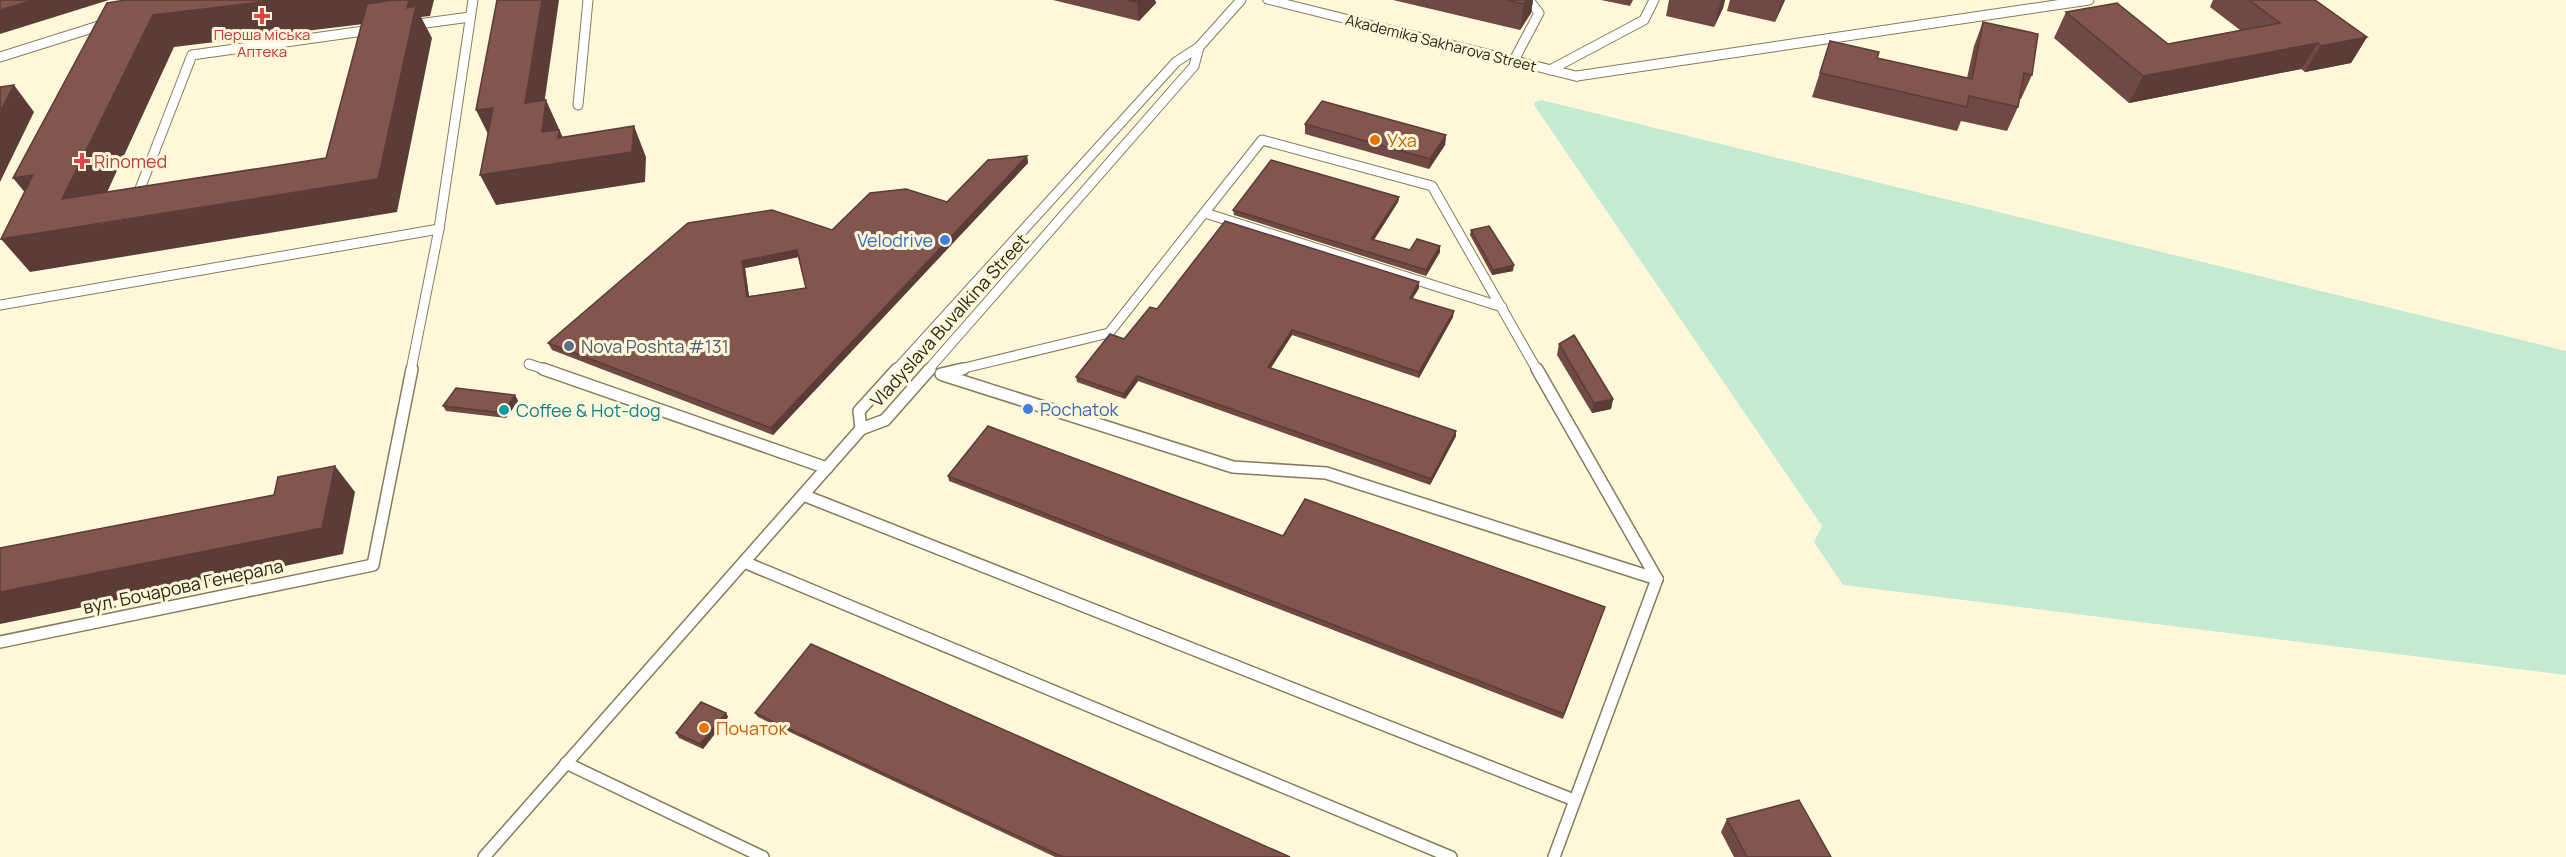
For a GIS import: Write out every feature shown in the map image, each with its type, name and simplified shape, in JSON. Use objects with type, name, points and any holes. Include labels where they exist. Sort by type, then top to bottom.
[{"type":"street","name":"Akademika Sakharova Street","points":[[1270,0],[1577,76]]},
{"type":"lane","points":[[0,305],[439,229],[473,0]]},
{"type":"lane","points":[[578,105],[588,0]]},
{"type":"lane","name":"Vladyslava Buvalkina Street","points":[[1199,47],[1194,66],[885,420],[861,429],[859,411],[1176,62],[1199,47],[1241,0]]},
{"type":"lane","points":[[1550,70],[1644,20],[1654,0]]},
{"type":"lane","points":[[1577,76],[2089,0]]},
{"type":"lane","points":[[1513,62],[1539,13],[1528,1]]},
{"type":"lane","points":[[402,26],[470,17]]},
{"type":"lane","points":[[0,57],[114,21]]},
{"type":"lane","points":[[134,205],[192,55],[379,29],[376,40]]},
{"type":"lane","points":[[941,374],[1109,333],[1262,140],[1432,186],[1657,579]]},
{"type":"lane","points":[[1204,213],[1502,307]]},
{"type":"lane","name":"вул. Бочарова Генерала","points":[[0,642],[373,566],[439,229]]},
{"type":"lane","points":[[529,364],[827,468]]},
{"type":"lane","points":[[929,370],[1233,467],[1326,473],[1657,579]]},
{"type":"lane","points":[[484,857],[861,429]]},
{"type":"lane","points":[[803,495],[1574,800]]},
{"type":"lane","points":[[744,562],[1451,857]]},
{"type":"lane","points":[[1554,857],[1657,579]]},
{"type":"lane","points":[[566,763],[763,857]]},
{"type":"green space","points":[[1541,100],[2566,351],[2566,675],[1843,585],[1814,542],[1822,526],[1534,105],[1535,102]]},
{"type":"building","points":[[0,0],[34,0],[0,10]]},
{"type":"building","points":[[125,0],[278,0],[153,15],[62,199],[326,158],[367,4],[409,0],[407,8],[416,6],[378,179],[1,239],[33,175],[13,178],[107,3]]},
{"type":"building","points":[[497,0],[542,0],[525,103],[546,100],[542,132],[559,130],[558,138],[634,126],[632,152],[480,175],[493,108],[476,110]]},
{"type":"building","points":[[1506,0],[1527,0],[1524,4]]},
{"type":"building","points":[[2249,0],[2315,0],[2367,37],[2321,46],[2318,43],[2143,76],[2066,12],[2117,3],[2168,44],[2280,23]]},
{"type":"building","points":[[1983,22],[2038,34],[2032,75],[2024,73],[2018,107],[1969,96],[1967,107],[1820,73],[1830,41],[1879,52],[1877,58],[1972,79]]},
{"type":"building","points":[[14,85],[0,112],[0,87]]},
{"type":"building","points":[[1322,101],[1446,135],[1430,159],[1305,124]]},
{"type":"building","points":[[1027,156],[771,428],[548,343],[688,223],[772,210],[832,230],[870,193],[906,189],[947,202],[988,160]],"holes":[[[797,250],[806,288],[747,297],[742,261]]]},
{"type":"building","points":[[1271,160],[1399,197],[1371,239],[1410,250],[1417,239],[1440,246],[1426,270],[1233,210]]},
{"type":"building","points":[[1225,221],[1419,282],[1410,298],[1454,311],[1419,372],[1292,330],[1268,367],[1456,431],[1431,479],[1137,376],[1124,394],[1076,377],[1110,334],[1124,339],[1150,307],[1157,309]]},
{"type":"building","points":[[1489,226],[1514,265],[1493,270],[1471,230]]},
{"type":"building","points":[[1574,335],[1613,399],[1594,403],[1559,344]]},
{"type":"building","points":[[456,388],[515,395],[503,413],[443,406]]},
{"type":"building","points":[[988,426],[1283,536],[1305,499],[1605,607],[1564,714],[948,476]]},
{"type":"building","points":[[335,466],[322,528],[0,592],[0,548],[274,495],[278,477]]},
{"type":"building","points":[[811,644],[1290,857],[1063,857],[755,713]]},
{"type":"building","name":"Початок","points":[[701,702],[726,713],[700,744],[676,733]]},
{"type":"building","points":[[1799,800],[1831,857],[1747,857],[1727,819]]},
{"type":"place","name":"Перша міська Аптека","points":[[262,16]]},
{"type":"place","name":"Уха","points":[[1375,140]]},
{"type":"place","name":"Rinomed","points":[[82,161]]},
{"type":"place","name":"Velodrive","points":[[945,240]]},
{"type":"place","name":"Nova Poshta #131","points":[[569,346]]},
{"type":"place","name":"Pochatok","points":[[1028,409]]},
{"type":"place","name":"Coffee & Hot-dog","points":[[504,410]]},
{"type":"place","name":"Початок","points":[[704,728]]}]
